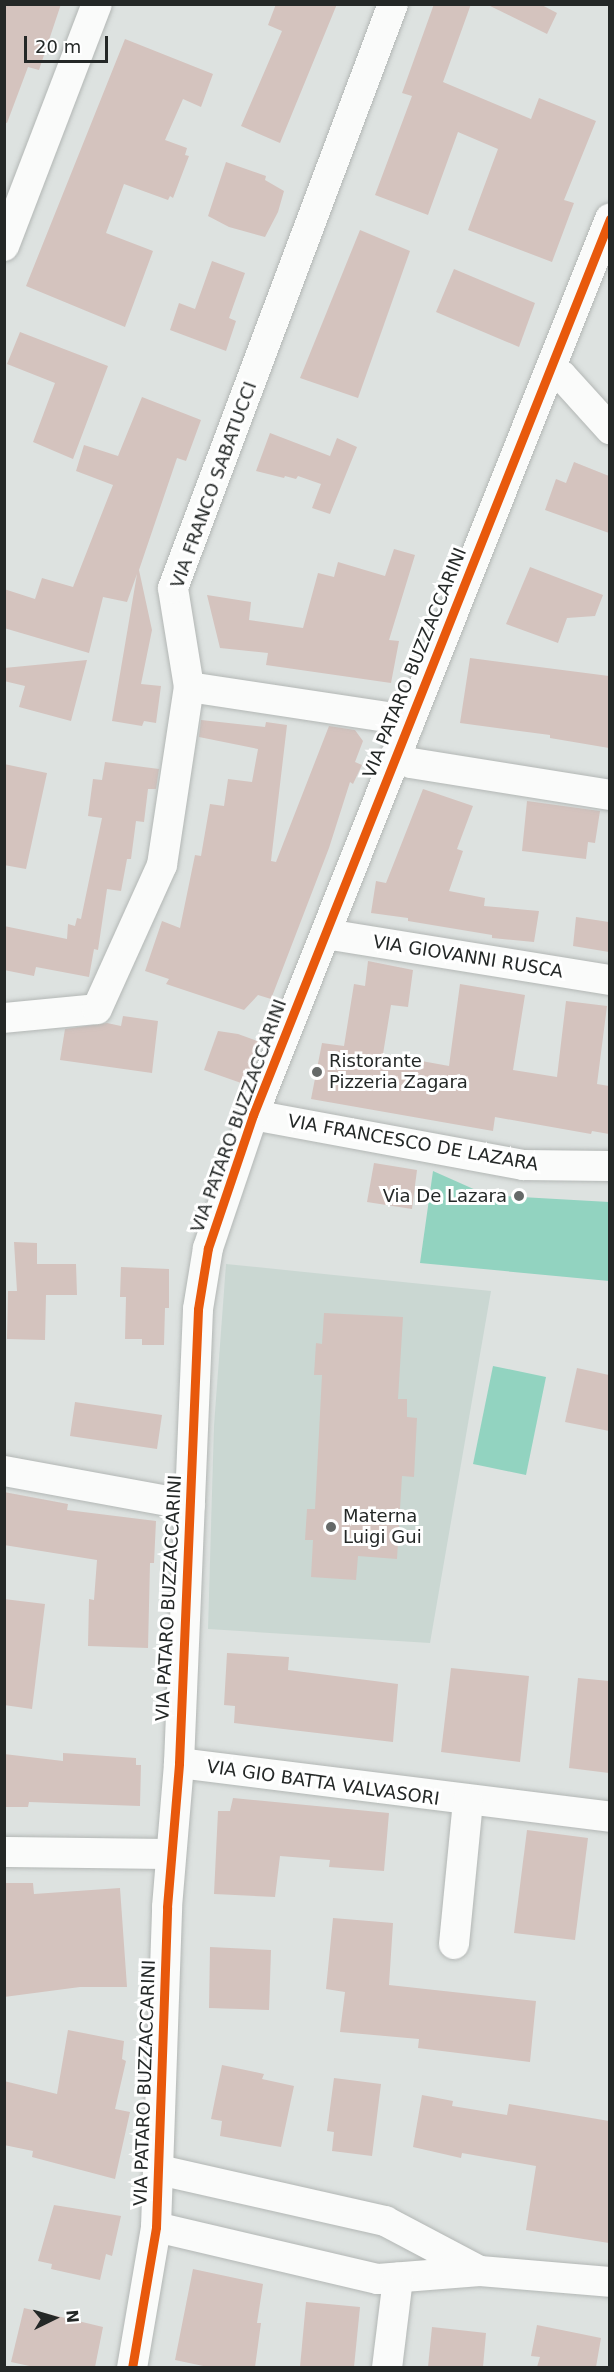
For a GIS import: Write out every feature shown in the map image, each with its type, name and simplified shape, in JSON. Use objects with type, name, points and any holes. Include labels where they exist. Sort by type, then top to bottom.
[{"type":"street","points":[[4,246],[97,4]]},
{"type":"street","name":"VIA FRANCO SABATUCCI","points":[[4,1018],[97,1009],[162,865],[189,687],[173,588],[393,4]]},
{"type":"street","name":"VIA PATARO BUZZACCARINI","points":[[132,2367],[156,2228],[171,1854],[179,1763],[198,1309],[208,1248],[253,1115],[609,219]]},
{"type":"street","points":[[550,370],[562,376],[609,429]]},
{"type":"street","points":[[189,687],[388,717],[408,725]]},
{"type":"street","points":[[395,756],[411,763],[609,795]]},
{"type":"street","name":"VIA GIOVANNI RUSCA","points":[[326,934],[609,980]]},
{"type":"street","name":"VIA FRANCESCO DE LAZARA","points":[[253,1115],[523,1165],[609,1166]]},
{"type":"street","points":[[4,1471],[190,1505]]},
{"type":"street","name":"VIA GIO BATTA VALVASORI","points":[[179,1763],[468,1802],[609,1817]]},
{"type":"street","points":[[454,1944],[468,1802]]},
{"type":"street","points":[[4,1852],[171,1854]]},
{"type":"street","name":"VIA PATARO BUZZACCARINI","points":[[159,2170],[385,2221],[480,2271]]},
{"type":"street","name":"VIA PATARO BUZZACCARINI","points":[[156,2228],[378,2279],[480,2271],[609,2282]]},
{"type":"street","points":[[387,2367],[398,2278]]},
{"type":"shaded area","name":"Materna Luigi Gui","points":[[226,1264],[491,1291],[430,1643],[208,1629],[214,1426]]},
{"type":"green space","points":[[433,1171],[487,1195],[609,1202],[609,1281],[420,1263]]},
{"type":"green space","points":[[493,1366],[546,1377],[526,1475],[473,1464]]},
{"type":"building","points":[[4,4],[61,4],[39,70],[28,67],[7,123],[4,122]]},
{"type":"building","points":[[276,4],[337,4],[280,143],[241,126],[282,31],[268,25]]},
{"type":"building","points":[[434,4],[471,4],[443,82],[531,119],[539,98],[596,121],[564,200],[574,203],[552,262],[468,230],[498,149],[458,132],[428,215],[375,195],[412,96],[402,93]]},
{"type":"building","points":[[486,4],[540,4],[557,13],[547,34]]},
{"type":"building","points":[[125,39],[213,74],[201,107],[183,99],[165,140],[187,148],[185,155],[189,156],[173,198],[170,196],[168,200],[124,184],[106,233],[153,251],[125,327],[26,286]]},
{"type":"building","points":[[226,162],[266,176],[265,180],[284,191],[278,212],[265,237],[229,227],[208,216]]},
{"type":"building","points":[[360,230],[410,251],[358,398],[300,378]]},
{"type":"building","points":[[212,261],[245,273],[229,318],[236,321],[226,351],[170,330],[179,303],[195,309]]},
{"type":"building","points":[[454,269],[535,303],[519,347],[436,312]]},
{"type":"building","points":[[20,332],[108,366],[73,459],[33,442],[55,383],[7,364]]},
{"type":"building","points":[[142,397],[201,420],[186,461],[177,458],[139,570],[152,630],[141,684],[161,686],[156,723],[144,721],[142,726],[112,721],[137,574],[127,602],[103,597],[89,653],[4,628],[4,589],[35,599],[42,578],[73,587],[113,485],[76,471],[84,445],[118,456]]},
{"type":"building","points":[[270,433],[330,456],[337,438],[357,447],[330,514],[312,508],[321,484],[298,476],[296,479],[285,476],[284,478],[256,471]]},
{"type":"building","points":[[574,462],[609,476],[609,533],[545,510],[556,479],[566,483]]},
{"type":"building","points":[[394,549],[415,555],[389,640],[399,641],[391,683],[266,665],[268,653],[220,648],[207,595],[251,602],[249,620],[303,628],[318,573],[334,577],[338,562],[385,576]]},
{"type":"building","points":[[530,567],[603,595],[595,616],[567,618],[558,643],[506,624]]},
{"type":"building","points":[[470,658],[609,676],[609,748],[550,738],[550,735],[460,723]]},
{"type":"building","points":[[87,660],[71,721],[19,707],[25,686],[4,681],[4,668]]},
{"type":"building","points":[[201,720],[265,727],[266,722],[287,725],[271,861],[276,862],[329,726],[355,730],[363,741],[355,762],[362,765],[353,784],[350,782],[329,848],[271,999],[258,995],[244,1010],[166,984],[169,979],[145,971],[162,921],[180,928],[195,855],[201,856],[210,804],[224,806],[228,779],[252,782],[258,749],[199,737]]},
{"type":"building","points":[[105,762],[159,769],[156,789],[148,789],[144,822],[136,821],[131,859],[127,859],[121,891],[107,889],[98,950],[94,949],[89,977],[36,967],[34,976],[4,970],[4,926],[67,939],[68,924],[75,926],[77,918],[81,919],[102,818],[88,816],[93,779],[102,780]]},
{"type":"building","points":[[4,764],[47,773],[26,869],[4,865]]},
{"type":"building","points":[[423,789],[473,806],[457,849],[463,851],[449,891],[485,898],[484,906],[539,911],[534,942],[492,938],[492,935],[371,913],[376,881],[386,883]]},
{"type":"building","points":[[527,801],[600,811],[595,843],[588,842],[586,859],[522,851]]},
{"type":"building","points":[[576,917],[609,922],[609,952],[573,946]]},
{"type":"building","points":[[368,961],[413,970],[408,1007],[391,1005],[383,1054],[449,1066],[460,984],[525,995],[513,1070],[557,1077],[566,1001],[607,1006],[597,1084],[609,1086],[609,1134],[592,1131],[591,1134],[495,1117],[493,1131],[311,1099],[322,1043],[344,1046],[354,984],[365,986]]},
{"type":"building","points":[[123,1016],[158,1021],[152,1073],[60,1060],[65,1029],[107,1023],[121,1026]]},
{"type":"building","points":[[218,1031],[238,1034],[260,1042],[244,1084],[204,1070]]},
{"type":"building","points":[[374,1163],[417,1170],[412,1209],[367,1202]]},
{"type":"building","points":[[14,1242],[37,1243],[37,1264],[76,1264],[77,1295],[46,1295],[45,1340],[7,1339],[8,1291],[17,1291]]},
{"type":"building","points":[[121,1267],[169,1269],[169,1308],[165,1308],[164,1345],[142,1345],[142,1339],[125,1339],[126,1297],[120,1297]]},
{"type":"building","points":[[324,1313],[403,1317],[398,1399],[407,1399],[407,1417],[417,1418],[414,1477],[402,1476],[397,1559],[358,1556],[356,1580],[311,1577],[313,1540],[305,1540],[307,1509],[315,1509],[322,1375],[314,1375],[316,1343],[322,1344]]},
{"type":"building","points":[[577,1368],[609,1375],[609,1431],[565,1422]]},
{"type":"building","points":[[75,1402],[162,1415],[157,1449],[70,1436]]},
{"type":"building","points":[[4,1492],[68,1504],[67,1510],[156,1521],[154,1563],[150,1563],[148,1648],[88,1646],[89,1599],[94,1600],[97,1560],[4,1545]]},
{"type":"building","points":[[4,1599],[45,1604],[32,1709],[4,1705]]},
{"type":"building","points":[[227,1653],[289,1657],[288,1670],[398,1684],[393,1742],[234,1723],[235,1706],[224,1705]]},
{"type":"building","points":[[451,1668],[529,1676],[520,1762],[441,1752]]},
{"type":"building","points":[[578,1678],[609,1681],[609,1773],[569,1768]]},
{"type":"building","points":[[63,1753],[136,1758],[136,1765],[141,1765],[140,1806],[29,1802],[28,1807],[4,1807],[4,1754],[63,1761]]},
{"type":"building","points":[[233,1798],[389,1813],[384,1871],[329,1867],[330,1860],[280,1856],[275,1897],[214,1894],[218,1811],[230,1811]]},
{"type":"building","points":[[527,1830],[588,1838],[575,1940],[514,1933]]},
{"type":"building","points":[[4,1883],[33,1883],[34,1894],[120,1888],[127,1987],[80,1987],[4,1997]]},
{"type":"building","points":[[333,1918],[393,1923],[389,1985],[536,2001],[530,2062],[418,2048],[419,2039],[340,2032],[345,1992],[326,1989]]},
{"type":"building","points":[[210,1947],[271,1950],[269,2010],[209,2008]]},
{"type":"building","points":[[68,2030],[124,2041],[122,2059],[126,2061],[115,2109],[130,2112],[115,2179],[32,2157],[33,2151],[4,2145],[4,2081],[57,2094]]},
{"type":"building","points":[[222,2065],[264,2074],[262,2079],[294,2086],[281,2147],[220,2136],[222,2121],[211,2119]]},
{"type":"building","points":[[334,2078],[381,2084],[372,2156],[332,2151],[334,2132],[327,2131]]},
{"type":"building","points":[[422,2095],[453,2101],[452,2106],[507,2115],[509,2104],[609,2121],[609,2243],[526,2230],[536,2166],[462,2153],[461,2158],[413,2147]]},
{"type":"building","points":[[54,2205],[121,2216],[112,2256],[106,2254],[100,2280],[51,2269],[52,2264],[38,2261]]},
{"type":"building","points":[[193,2269],[263,2284],[257,2323],[261,2323],[255,2367],[208,2367],[175,2360]]},
{"type":"building","points":[[306,2302],[360,2307],[354,2367],[300,2367]]},
{"type":"building","points":[[24,2308],[103,2327],[95,2367],[34,2367],[11,2362]]},
{"type":"building","points":[[537,2325],[601,2338],[596,2367],[537,2367],[540,2357],[531,2356]]},
{"type":"building","points":[[432,2327],[486,2333],[483,2367],[428,2367]]},
{"type":"cycle path","points":[[132,2368],[156,2227],[167,1907],[179,1763],[198,1309],[208,1248],[253,1115],[610,219]]},
{"type":"place","name":"Ristorante Pizzeria Zagara","points":[[317,1072]]},
{"type":"place","name":"Via De Lazara","points":[[519,1196]]},
{"type":"place","name":"Materna Luigi Gui","points":[[331,1527]]}]
